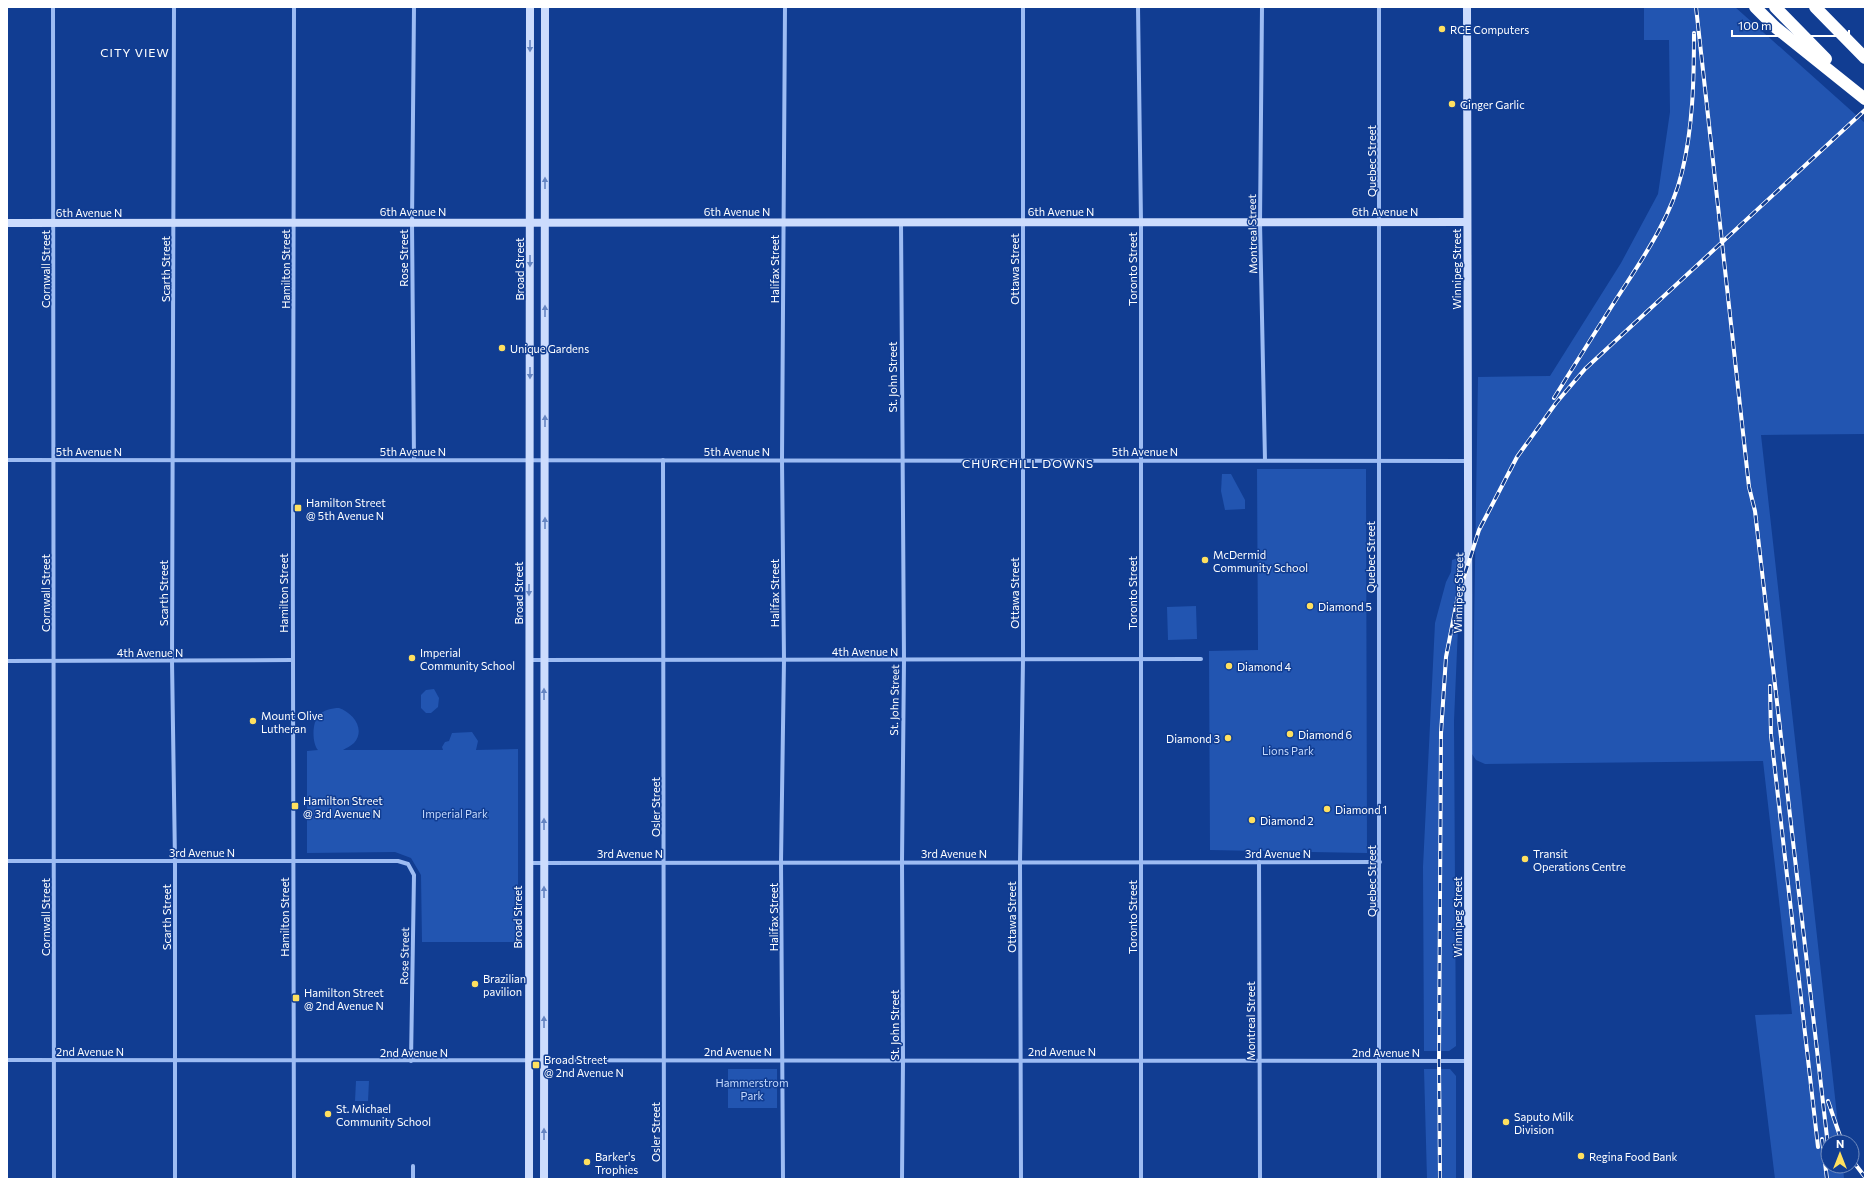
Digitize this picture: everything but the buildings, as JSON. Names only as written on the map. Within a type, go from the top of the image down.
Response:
[{"type":"highway","points":[[1755,7],[1775,27],[1865,99]]},
{"type":"highway","points":[[1775,7],[1865,99]]},
{"type":"highway","points":[[1815,7],[1865,56]]},
{"type":"highway","points":[[1827,7],[1865,56]]},
{"type":"main road","name":"Broad Street","points":[[529,1179],[528,862],[530,7]]},
{"type":"main road","points":[[544,1179],[545,7]]},
{"type":"main road","name":"Winnipeg Street","points":[[1467,7],[1469,561],[1467,698],[1468,1179]]},
{"type":"main road","name":"6th Avenue N","points":[[7,223],[1467,222]]},
{"type":"street","name":"Cornwall Street","points":[[53,7],[54,1179]]},
{"type":"street","name":"Scarth Street","points":[[174,7],[172,661],[175,861],[175,1179]]},
{"type":"street","name":"Hamilton Street","points":[[294,7],[292,460],[294,1179]]},
{"type":"street","name":"Rose Street","points":[[414,7],[412,222],[414,460]]},
{"type":"street","name":"Halifax Street","points":[[783,1179],[781,862],[784,660],[782,460],[785,7]]},
{"type":"street","name":"Ottawa Street","points":[[1021,1179],[1020,862],[1023,660],[1023,7]]},
{"type":"street","name":"Toronto Street","points":[[1138,7],[1141,222],[1141,1179]]},
{"type":"street","name":"Montreal Street","points":[[1262,7],[1260,222],[1266,460]]},
{"type":"street","name":"Quebec Street","points":[[1379,7],[1379,1179]]},
{"type":"street","name":"St. John Street","points":[[901,222],[901,460],[904,660],[902,862],[902,1179]]},
{"type":"street","name":"5th Avenue N","points":[[7,460],[1468,461]]},
{"type":"street","name":"Osler Street","points":[[663,460],[664,1179]]},
{"type":"street","name":"4th Avenue N","points":[[529,660],[1201,659]]},
{"type":"street","name":"4th Avenue N","points":[[7,661],[292,660]]},
{"type":"street","name":"3rd Avenue N","points":[[7,861],[398,861]]},
{"type":"street","name":"Rose Street","points":[[398,861],[408,864],[414,876],[411,1061]]},
{"type":"street","name":"3rd Avenue N","points":[[528,862],[1380,862]]},
{"type":"street","name":"Montreal Street","points":[[1259,862],[1260,1179]]},
{"type":"street","name":"2nd Avenue N","points":[[7,1060],[1468,1061]]},
{"type":"street","points":[[413,1166],[413,1179]]},
{"type":"green space","points":[[1644,7],[1735,7],[1865,123],[1865,434],[1761,435],[1839,1134],[1820,1134],[1820,1174],[1844,1174],[1844,1179],[1775,1179],[1755,1015],[1792,1014],[1763,761],[1485,764],[1476,760],[1472,754],[1478,377],[1550,376],[1621,263],[1658,194],[1670,112],[1669,40],[1644,40]]},
{"type":"green space","name":"Lions Park","points":[[1257,469],[1366,469],[1367,853],[1210,850],[1209,651],[1258,650]]},
{"type":"green space","points":[[1222,474],[1231,474],[1245,500],[1245,509],[1225,510],[1221,491]]},
{"type":"green space","points":[[1461,557],[1454,721],[1456,1046],[1449,1051],[1424,1051],[1423,867],[1435,623],[1446,582],[1451,572],[1452,560]]},
{"type":"green space","points":[[1196,606],[1197,639],[1168,640],[1167,607]]},
{"type":"green space","points":[[434,689],[439,698],[438,707],[431,713],[426,713],[421,708],[421,695],[426,690]]},
{"type":"green space","name":"Imperial Park","points":[[333,708],[344,710],[353,718],[359,732],[354,743],[343,750],[443,750],[442,747],[445,742],[449,741],[452,733],[472,732],[478,741],[476,750],[518,749],[518,942],[422,942],[421,875],[411,858],[395,852],[307,853],[307,751],[318,750],[315,743],[314,733],[316,719],[318,716],[322,712]]},
{"type":"green space","name":"Hammerstrom Park","points":[[728,1069],[777,1069],[777,1108],[728,1108]]},
{"type":"green space","points":[[1424,1069],[1450,1069],[1456,1076],[1456,1179],[1427,1179]]},
{"type":"green space","points":[[356,1081],[369,1081],[368,1101],[355,1101]]},
{"type":"railway","points":[[1696,7],[1749,487],[1755,511],[1827,1134]]},
{"type":"railway","points":[[1554,398],[1646,253],[1671,205],[1682,172],[1689,138],[1693,85],[1694,33]]},
{"type":"railway","points":[[1440,1179],[1439,1061],[1441,733],[1446,657],[1458,596],[1479,530],[1517,457],[1556,403],[1585,369],[1865,110]]},
{"type":"railway","points":[[1770,686],[1771,735],[1818,1147]]},
{"type":"railway","points":[[1828,1101],[1839,1134]]},
{"type":"railway","points":[[1860,1170],[1865,1177]]},
{"type":"railway","points":[[1826,1174],[1827,1179]]},
{"type":"place","name":"RCE Computers","points":[[1442,29]]},
{"type":"place","name":"Ginger Garlic","points":[[1452,104]]},
{"type":"place","name":"Unique Gardens","points":[[502,348]]},
{"type":"place","name":"Hamilton Street @ 5th Avenue N","points":[[298,508]]},
{"type":"place","name":"McDermid Community School","points":[[1205,560]]},
{"type":"place","name":"Diamond 5","points":[[1310,606]]},
{"type":"place","name":"Imperial Community School","points":[[412,658]]},
{"type":"place","name":"Diamond 4","points":[[1229,666]]},
{"type":"place","name":"Mount Olive Lutheran","points":[[253,721]]},
{"type":"place","name":"Diamond 6","points":[[1290,734]]},
{"type":"place","name":"Diamond 3","points":[[1228,738]]},
{"type":"place","name":"Hamilton Street @ 3rd Avenue N","points":[[295,806]]},
{"type":"place","name":"Diamond 1","points":[[1327,809]]},
{"type":"place","name":"Diamond 2","points":[[1252,820]]},
{"type":"place","name":"Transit Operations Centre","points":[[1525,859]]},
{"type":"place","name":"Brazilian pavilion","points":[[475,984]]},
{"type":"place","name":"Hamilton Street @ 2nd Avenue N","points":[[296,998]]},
{"type":"place","name":"Broad Street @ 2nd Avenue N","points":[[536,1065]]},
{"type":"place","name":"St. Michael Community School","points":[[328,1114]]},
{"type":"place","name":"Saputo Milk Division","points":[[1506,1122]]},
{"type":"place","name":"Regina Food Bank","points":[[1581,1156]]},
{"type":"place","name":"Barker's Trophies","points":[[587,1162]]},
{"type":"district","name":"CITY VIEW","points":[[135,52]]},
{"type":"district","name":"CHURCHILL DOWNS","points":[[1028,463]]}]
